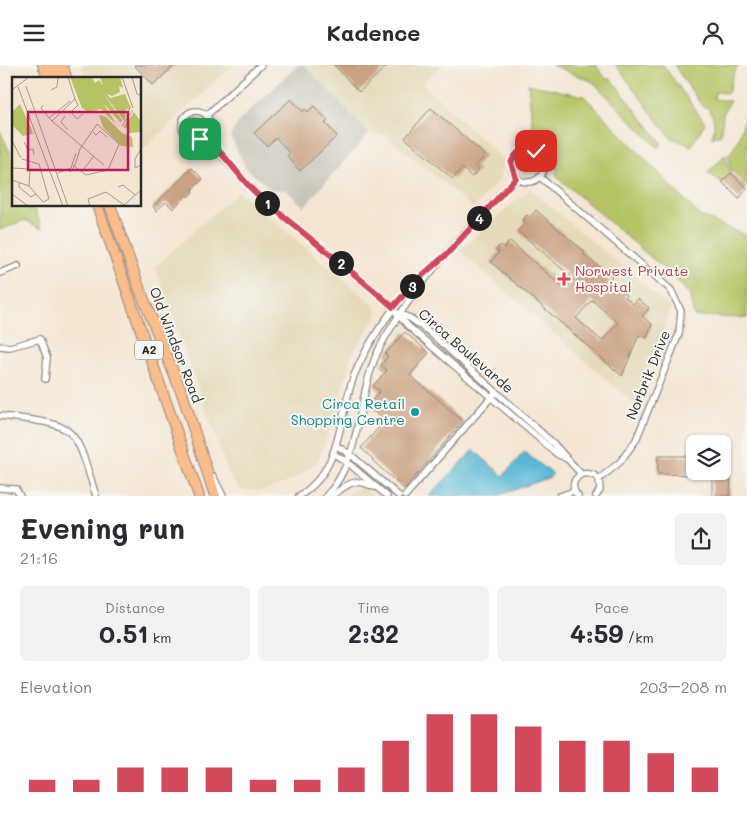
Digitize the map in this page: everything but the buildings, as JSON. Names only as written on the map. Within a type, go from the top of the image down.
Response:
[{"type":"highway","points":[[43,65],[48,77]]},
{"type":"highway","points":[[53,65],[57,77]]},
{"type":"highway","points":[[62,65],[66,77]]},
{"type":"highway","name":"Old Windsor Road","points":[[97,206],[199,496]]},
{"type":"highway","name":"Old Windsor Road","points":[[110,206],[140,290],[183,397],[215,496]]},
{"type":"street","points":[[207,115],[261,65]]},
{"type":"street","points":[[199,111],[207,115],[210,131],[204,137],[193,139],[188,137],[182,126],[184,117],[190,112],[199,111]]},
{"type":"street","name":"Circa Boulevarde","points":[[204,137],[259,196],[400,314],[410,318],[428,331],[493,394],[554,444],[581,474]]},
{"type":"street","points":[[531,149],[536,151],[543,160],[543,171],[540,177],[528,182],[516,178],[511,169],[514,157],[523,150],[531,149]]},
{"type":"street","name":"Norbrik Drive","points":[[540,177],[671,290],[681,311],[679,334],[636,440],[620,463],[599,479]]},
{"type":"street","points":[[326,496],[351,455],[368,375],[380,348],[400,314],[447,254],[516,178]]},
{"type":"street","points":[[299,496],[322,477],[334,454],[355,374],[367,348],[393,307],[418,279],[447,254]]},
{"type":"street","points":[[0,273],[18,266]]},
{"type":"street","points":[[0,345],[10,347],[40,339],[47,358],[45,379]]},
{"type":"street","points":[[405,496],[493,394]]},
{"type":"street","points":[[183,397],[223,496]]},
{"type":"street","points":[[0,416],[54,423],[65,427],[81,445],[96,496]]},
{"type":"street","points":[[337,446],[351,455],[399,496]]},
{"type":"street","points":[[334,454],[348,462],[387,496]]},
{"type":"street","points":[[560,496],[576,493],[575,479],[581,474],[590,473],[599,479],[600,490],[596,496]]},
{"type":"street","points":[[331,496],[349,484],[360,481],[380,490]]},
{"type":"street","points":[[0,488],[16,489],[20,496]]},
{"type":"shaded area","points":[[81,65],[233,65],[141,151],[141,77],[84,77]]},
{"type":"shaded area","points":[[298,65],[305,65],[369,133],[304,207],[286,190],[270,189],[246,168],[230,136],[239,121]]},
{"type":"shaded area","points":[[305,65],[442,65],[422,84],[504,160],[499,180],[474,208],[387,136],[369,133]]},
{"type":"shaded area","name":"Norwest Private Hospital","points":[[530,189],[671,308],[637,406],[459,250]]},
{"type":"shaded area","points":[[238,191],[374,305],[377,310],[377,316],[351,356],[336,414],[318,461],[291,481],[262,491],[241,490],[231,480],[155,267]]},
{"type":"shaded area","points":[[361,488],[373,496],[345,496],[353,491]]},
{"type":"green space","points":[[552,65],[596,65],[606,79],[611,79],[662,143],[658,148],[593,82]]},
{"type":"green space","points":[[616,65],[663,65],[705,123],[691,146],[670,137]]},
{"type":"green space","points":[[674,65],[739,65],[734,72],[728,93],[715,92],[714,99],[730,101],[723,114],[721,134],[712,138],[714,126],[712,114],[707,107],[703,107]]},
{"type":"green space","points":[[528,84],[584,96],[700,216],[747,236],[747,318],[694,316],[689,294],[674,277],[557,177],[555,160],[534,142]]},
{"type":"green space","points":[[747,97],[747,186],[732,171],[728,154],[733,149],[740,135]]},
{"type":"green space","points":[[195,119],[199,119],[203,125],[199,131],[195,131],[191,127],[191,123]]},
{"type":"green space","points":[[0,131],[12,157],[12,206],[33,206],[42,229],[25,220],[0,230]]},
{"type":"green space","points":[[725,155],[731,173],[722,182],[708,173]]},
{"type":"water","points":[[474,450],[503,476],[524,452],[553,474],[548,478],[497,496],[429,496]]},
{"type":"place","name":"Norwest Private Hospital","points":[[564,279]]},
{"type":"place","name":"Circa Retail Shopping Centre","points":[[415,412]]},
{"type":"route","points":[[200,139],[204,137],[212,143],[246,185],[393,307],[418,279],[447,254],[516,178],[511,169],[514,157],[523,150],[531,149],[536,151]]}]
